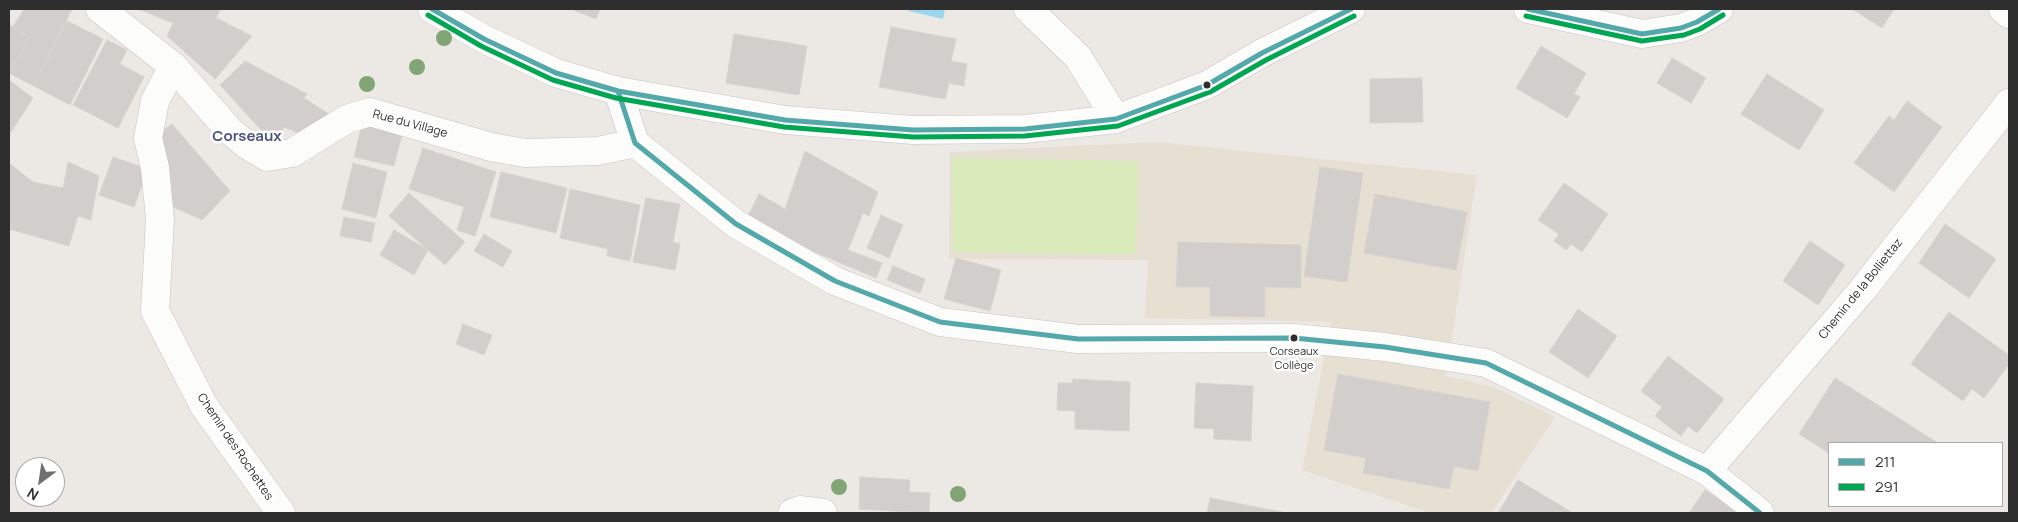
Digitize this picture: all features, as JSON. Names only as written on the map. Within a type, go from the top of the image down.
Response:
[{"type":"street","name":"Rue du Village","points":[[100,9],[173,66],[230,131],[247,145],[267,156],[292,153],[347,119],[370,112],[491,147],[525,153],[598,151],[635,143]]},
{"type":"street","points":[[432,9],[484,39],[556,73],[618,91],[785,120],[913,130],[1025,129],[1116,119],[1207,85],[1262,53],[1351,9]]},
{"type":"street","points":[[1028,9],[1078,57],[1116,119]]},
{"type":"street","points":[[1528,9],[1642,34],[1681,28],[1709,13]]},
{"type":"street","points":[[2003,9],[2009,14]]},
{"type":"street","name":"Chemin des Rochettes","points":[[173,66],[155,102],[148,138],[155,168],[160,219],[154,311],[204,406],[281,513]]},
{"type":"street","points":[[618,91],[635,143],[736,224],[835,281],[940,322],[1078,338],[1294,338],[1385,347],[1486,363],[1707,471],[1760,513]]},
{"type":"street","name":"Chemin de la Bolliettaz","points":[[1707,471],[1864,288],[2009,103]]},
{"type":"street","points":[[792,513],[800,510],[824,513]]},
{"type":"shaded area","points":[[1156,142],[1477,175],[1446,376],[1494,387],[1555,417],[1491,513],[1430,513],[1302,470],[1331,322],[1145,318],[1148,260],[949,259],[950,152]]},
{"type":"green space","points":[[952,158],[1138,161],[1136,254],[953,252]]},
{"type":"water","points":[[909,9],[945,9],[943,19],[909,11]]},
{"type":"building","points":[[24,9],[72,9],[34,86],[9,73],[30,37],[13,27]]},
{"type":"building","points":[[138,9],[221,9],[216,18],[252,36],[215,79],[167,36],[173,23]]},
{"type":"building","points":[[571,9],[600,9],[596,19]]},
{"type":"building","points":[[1852,9],[1894,9],[1882,28]]},
{"type":"building","points":[[67,21],[103,39],[70,105],[34,86]]},
{"type":"building","points":[[9,24],[30,37],[9,74]]},
{"type":"building","points":[[891,27],[956,39],[951,61],[967,64],[964,86],[949,83],[945,99],[879,87]]},
{"type":"building","points":[[734,34],[807,46],[799,95],[726,83]]},
{"type":"building","points":[[107,40],[127,50],[120,64],[144,77],[118,128],[73,105]]},
{"type":"building","points":[[1541,46],[1586,73],[1574,94],[1580,97],[1567,118],[1516,88]]},
{"type":"building","points":[[1672,58],[1706,78],[1691,103],[1657,83]]},
{"type":"building","points":[[245,61],[307,94],[304,98],[329,114],[298,133],[284,127],[274,144],[220,85]]},
{"type":"building","points":[[1767,74],[1824,110],[1799,150],[1741,114]]},
{"type":"building","points":[[1422,78],[1423,122],[1370,123],[1370,79]]},
{"type":"building","points":[[9,80],[33,98],[9,135]]},
{"type":"building","points":[[1907,101],[1942,127],[1894,192],[1854,163],[1889,116],[1894,120]]},
{"type":"building","points":[[172,124],[230,191],[202,220],[162,202],[158,134]]},
{"type":"building","points":[[362,124],[402,134],[394,166],[354,157]]},
{"type":"building","points":[[423,148],[496,172],[475,236],[457,230],[464,207],[409,189]]},
{"type":"building","points":[[805,151],[878,192],[869,216],[863,213],[848,250],[882,263],[876,278],[796,244],[747,218],[759,194],[785,209]]},
{"type":"building","points":[[113,157],[148,169],[134,207],[99,195]]},
{"type":"building","points":[[68,162],[99,176],[91,220],[78,216],[69,246],[9,229],[9,163],[33,182],[63,188]]},
{"type":"building","points":[[353,163],[387,172],[376,218],[342,209]]},
{"type":"building","points":[[1320,167],[1363,173],[1347,282],[1304,276]]},
{"type":"building","points":[[501,172],[567,188],[556,233],[490,217]]},
{"type":"building","points":[[1564,183],[1608,214],[1582,252],[1571,244],[1566,250],[1554,241],[1559,234],[1538,220]]},
{"type":"building","points":[[570,189],[640,205],[630,261],[607,256],[608,249],[560,238]]},
{"type":"building","points":[[409,193],[465,242],[445,265],[389,216]]},
{"type":"building","points":[[1375,194],[1467,212],[1456,270],[1364,253]]},
{"type":"building","points":[[646,198],[680,204],[673,242],[680,244],[675,270],[633,262]]},
{"type":"building","points":[[881,215],[903,225],[889,258],[867,248]]},
{"type":"building","points":[[344,217],[375,223],[371,242],[340,236]]},
{"type":"building","points":[[1945,224],[1996,259],[1969,298],[1919,263]]},
{"type":"building","points":[[394,230],[428,250],[414,275],[380,255]]},
{"type":"building","points":[[484,234],[512,251],[503,267],[474,251]]},
{"type":"building","points":[[1810,241],[1845,265],[1818,305],[1783,281]]},
{"type":"building","points":[[1178,242],[1301,245],[1301,288],[1265,287],[1265,317],[1210,316],[1210,287],[1176,287]]},
{"type":"building","points":[[956,258],[1001,270],[990,311],[944,299]]},
{"type":"building","points":[[893,266],[925,279],[920,293],[887,280]]},
{"type":"building","points":[[1578,309],[1617,336],[1588,378],[1549,352]]},
{"type":"building","points":[[1949,312],[2009,355],[2009,364],[1984,398],[1972,389],[1963,401],[1911,364]]},
{"type":"building","points":[[463,324],[492,335],[484,355],[456,344]]},
{"type":"building","points":[[1668,356],[1724,399],[1697,433],[1688,426],[1681,436],[1655,416],[1662,407],[1641,391]]},
{"type":"building","points":[[1338,374],[1490,402],[1478,471],[1454,466],[1449,489],[1363,473],[1366,458],[1324,450]]},
{"type":"building","points":[[1835,378],[1936,442],[1828,442],[1828,452],[1799,434]]},
{"type":"building","points":[[1073,379],[1130,382],[1129,431],[1075,429],[1075,411],[1057,410],[1058,383],[1072,383]]},
{"type":"building","points":[[1196,383],[1253,386],[1251,441],[1214,439],[1214,429],[1194,428]]},
{"type":"building","points":[[860,477],[910,480],[909,492],[930,493],[929,513],[859,509]]},
{"type":"building","points":[[1518,480],[1573,513],[1498,513]]},
{"type":"building","points":[[1705,490],[1737,512],[1689,513]]},
{"type":"building","points":[[1210,498],[1287,513],[1207,513]]},
{"type":"transit line","name":"211","points":[[432,9],[484,39],[556,73],[618,91],[785,120],[913,130],[1025,129],[1116,119],[1207,85],[1262,53],[1351,9]]},
{"type":"transit line","name":"211","points":[[1528,9],[1642,34],[1681,28],[1697,22],[1719,9]]},
{"type":"transit line","name":"291","points":[[428,15],[481,46],[553,80],[616,98],[784,127],[913,137],[1025,136],[1118,126],[1210,92],[1266,60],[1354,16]]},
{"type":"transit line","name":"291","points":[[1526,16],[1642,41],[1684,35],[1700,29],[1723,15]]},
{"type":"transit line","name":"211","points":[[618,91],[635,143],[736,224],[835,281],[940,322],[1078,339],[1294,338],[1385,347],[1486,363],[1707,471],[1760,513]]},
{"type":"place","name":"Corseaux Collège","points":[[1294,338]]},
{"type":"district","name":"Corseaux","points":[[247,137]]}]
